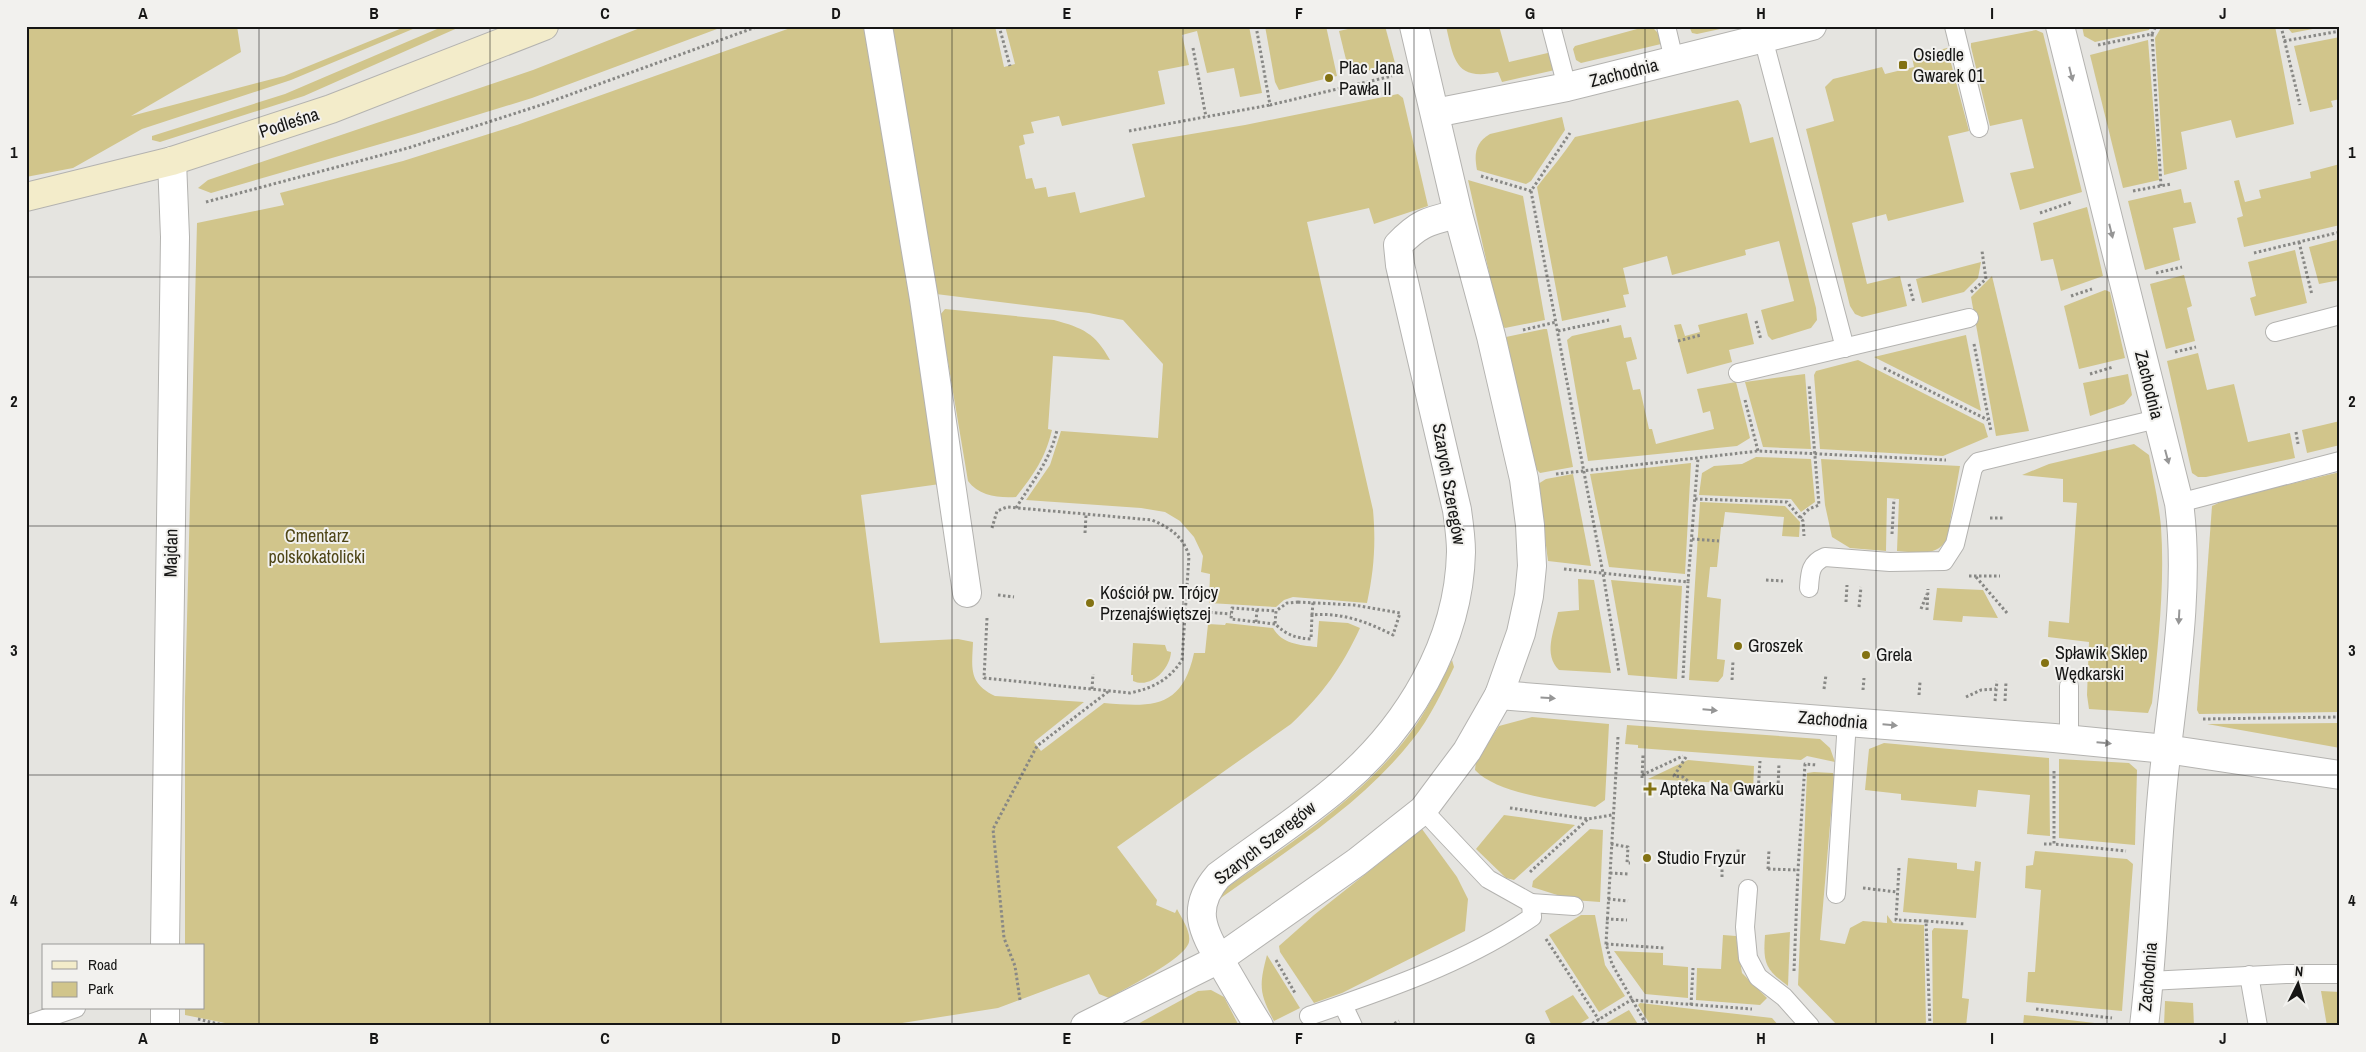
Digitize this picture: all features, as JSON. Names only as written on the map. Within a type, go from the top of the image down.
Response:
[{"type":"main road","name":"Podleśna","points":[[26,198],[172,161],[331,109],[544,26]]},
{"type":"street","points":[[878,26],[924,299],[967,593]]},
{"type":"street","points":[[1085,1026],[1219,959],[1357,862],[1423,810],[1467,751],[1500,695],[1521,632],[1529,596],[1532,566],[1530,525],[1524,479],[1494,346],[1458,214],[1414,26]]},
{"type":"street","name":"Zachodnia","points":[[2060,26],[2179,503],[2183,533],[2179,620],[2166,749],[2144,1026]]},
{"type":"street","name":"Zachodnia","points":[[1435,113],[1567,87],[1786,31]]},
{"type":"street","name":"Majdan","points":[[166,944],[175,237],[172,161]]},
{"type":"street","name":"Szarych Szeregów","points":[[1219,959],[1204,934],[1202,921],[1203,899],[1207,889],[1218,876],[1332,791],[1365,762],[1393,731],[1414,699],[1436,660],[1451,621],[1461,551],[1457,510],[1400,265],[1398,245],[1414,228],[1429,221],[1458,214]]},
{"type":"street","name":"Zachodnia","points":[[1500,695],[2062,739],[2166,749],[2340,775]]},
{"type":"street","points":[[1219,959],[1259,1026]]},
{"type":"street","points":[[165,1010],[165,1026]]},
{"type":"lane","points":[[1552,26],[1567,87]]},
{"type":"lane","points":[[1666,26],[1674,60]]},
{"type":"lane","points":[[1954,26],[1979,128]]},
{"type":"lane","points":[[1786,31],[1845,348]]},
{"type":"lane","points":[[2275,332],[2340,315]]},
{"type":"lane","points":[[1738,373],[1969,318]]},
{"type":"lane","points":[[1809,588],[1811,568],[1818,560],[1825,556],[1890,562],[1938,563],[1944,561],[1950,555],[1955,544],[1973,468],[1978,462],[2157,419]]},
{"type":"lane","points":[[2179,503],[2340,461]]},
{"type":"lane","points":[[2062,739],[2069,686]]},
{"type":"lane","points":[[1836,894],[1848,721]]},
{"type":"lane","points":[[1423,810],[1488,879],[1509,891],[1531,910]]},
{"type":"lane","points":[[1748,890],[1745,927],[1748,958],[1758,977],[1784,997],[1810,1026]]},
{"type":"lane","points":[[1309,1016],[1343,1005],[1436,968],[1512,931],[1531,910],[1574,906]]},
{"type":"lane","points":[[2149,981],[2340,974]]},
{"type":"lane","points":[[2249,976],[2258,1026]]},
{"type":"lane","points":[[1343,1005],[1353,1026]]},
{"type":"lane","points":[[26,1025],[70,1010]]},
{"type":"path","points":[[203,203],[408,148],[544,104],[759,26]]},
{"type":"path","points":[[999,26],[1010,66]]},
{"type":"path","points":[[1256,26],[1270,105]]},
{"type":"path","points":[[2156,26],[2152,34],[2162,186]]},
{"type":"path","points":[[2281,26],[2300,105]]},
{"type":"path","points":[[2284,41],[2340,30]]},
{"type":"path","points":[[2092,47],[2152,34]]},
{"type":"path","points":[[1193,48],[1206,117]]},
{"type":"path","points":[[1129,131],[1270,105],[1393,76]]},
{"type":"path","points":[[1570,133],[1531,191],[1603,573],[1620,680]]},
{"type":"path","points":[[1472,173],[1531,191]]},
{"type":"path","points":[[2127,192],[2171,184]]},
{"type":"path","points":[[2040,213],[2081,199]]},
{"type":"path","points":[[2254,253],[2340,232]]},
{"type":"path","points":[[2299,242],[2318,320]]},
{"type":"path","points":[[1982,251],[1986,279],[1965,297],[1988,421],[1993,436]]},
{"type":"path","points":[[2148,275],[2182,267]]},
{"type":"path","points":[[1909,284],[1916,308]]},
{"type":"path","points":[[1558,331],[1609,320]]},
{"type":"path","points":[[1756,321],[1763,345]]},
{"type":"path","points":[[1678,341],[1701,334]]},
{"type":"path","points":[[1845,348],[1988,421]]},
{"type":"path","points":[[1800,518],[1809,509],[1819,505],[1807,356]]},
{"type":"path","points":[[1738,373],[1758,451]]},
{"type":"path","points":[[1016,508],[1045,465],[1053,448],[1057,430]]},
{"type":"path","points":[[1584,470],[1758,451],[1934,460]]},
{"type":"path","points":[[1682,683],[1698,458]]},
{"type":"path","points":[[1695,499],[1786,502],[1803,521],[1805,539]]},
{"type":"path","points":[[1890,562],[1894,499]]},
{"type":"path","points":[[987,613],[984,678],[1130,693],[1149,689],[1175,671],[1182,660],[1190,556],[1186,545],[1179,536],[1152,520],[1007,507],[997,511],[993,519],[992,538]]},
{"type":"path","points":[[1085,533],[1086,515]]},
{"type":"path","points":[[1692,539],[1719,541]]},
{"type":"path","points":[[1560,569],[1688,582]]},
{"type":"path","points":[[1969,576],[2000,576]]},
{"type":"path","points":[[1846,602],[1848,577]]},
{"type":"path","points":[[1976,577],[2007,613]]},
{"type":"path","points":[[1859,607],[1862,578]]},
{"type":"path","points":[[1766,580],[1786,582]]},
{"type":"path","points":[[1928,584],[1928,610]]},
{"type":"path","points":[[1921,609],[1928,592]]},
{"type":"path","points":[[996,595],[1014,597]]},
{"type":"path","points":[[1312,615],[1352,618],[1393,635],[1400,613],[1354,605],[1313,602],[1292,602],[1276,611],[1232,608],[1231,619],[1275,624],[1293,637],[1311,639],[1312,615],[1313,602]]},
{"type":"path","points":[[1165,608],[1231,614]]},
{"type":"path","points":[[1256,622],[1257,609]]},
{"type":"path","points":[[1275,624],[1276,611]]},
{"type":"path","points":[[1733,661],[1733,672]]},
{"type":"path","points":[[1092,689],[1093,674]]},
{"type":"path","points":[[1965,698],[1981,690],[1996,689],[1997,681]]},
{"type":"path","points":[[2006,682],[2006,691]]},
{"type":"path","points":[[1020,1000],[1015,966],[1004,938],[993,829],[1037,746],[1109,691]]},
{"type":"path","points":[[2200,719],[2340,717]]},
{"type":"path","points":[[2054,844],[2062,739]]},
{"type":"path","points":[[1618,742],[1612,815],[1606,944],[1612,964],[1625,983],[1631,1000],[1646,1026]]},
{"type":"path","points":[[1643,755],[1642,776],[1685,757],[1674,776],[1683,777],[1688,781]]},
{"type":"path","points":[[1758,793],[1760,761]]},
{"type":"path","points":[[1778,788],[1779,763]]},
{"type":"path","points":[[1794,975],[1805,764]]},
{"type":"path","points":[[1510,808],[1588,819],[1612,815]]},
{"type":"path","points":[[1509,891],[1588,819]]},
{"type":"path","points":[[1611,844],[1628,847],[1627,863],[1630,863]]},
{"type":"path","points":[[2044,844],[2131,852]]},
{"type":"path","points":[[1738,849],[1738,862]]},
{"type":"path","points":[[1768,869],[1770,850]]},
{"type":"path","points":[[1899,868],[1896,920],[1965,924]]},
{"type":"path","points":[[1761,869],[1798,870]]},
{"type":"path","points":[[1610,873],[1629,874]]},
{"type":"path","points":[[1608,899],[1628,901]]},
{"type":"path","points":[[1531,910],[1599,1020]]},
{"type":"path","points":[[1606,919],[1627,920]]},
{"type":"path","points":[[1926,921],[1930,1026]]},
{"type":"path","points":[[1606,944],[1664,948]]},
{"type":"path","points":[[1271,952],[1309,1016]]},
{"type":"path","points":[[1691,1005],[1693,968]]},
{"type":"path","points":[[1588,1026],[1631,1000],[1753,1009]]},
{"type":"path","points":[[2036,1009],[2097,1016]]},
{"type":"path","points":[[1390,1026],[1399,1021]]},
{"type":"green space","points":[[26,26],[237,26],[241,52],[131,116],[284,76],[407,26],[420,26],[291,80],[142,129],[73,168],[26,177]]},
{"type":"green space","points":[[444,26],[462,26],[304,96],[160,142],[152,140],[152,136],[285,94]]},
{"type":"green space","points":[[645,26],[725,26],[532,98],[415,134],[211,193],[198,188],[208,180],[533,70]]},
{"type":"green space","name":"Cmentarz polskokatolicki","points":[[796,26],[866,26],[940,484],[861,495],[880,643],[958,639],[973,642],[972,667],[976,680],[980,686],[995,696],[1084,702],[1034,742],[1041,751],[1104,703],[1150,704],[1173,694],[1182,685],[1189,671],[1194,653],[1205,653],[1208,624],[1225,625],[1226,623],[1273,628],[1286,641],[1317,647],[1319,621],[1348,623],[1360,628],[1339,668],[1313,702],[1291,724],[1117,847],[1157,900],[1156,905],[1175,913],[1177,909],[1186,925],[1189,942],[1177,957],[1109,998],[1099,994],[1089,974],[998,1008],[883,1026],[240,1026],[185,1015],[185,1010],[205,1010],[205,944],[185,944],[185,698],[197,223],[284,205],[280,193],[403,161],[517,125]]},
{"type":"green space","points":[[890,26],[995,26],[1004,67],[1015,64],[1005,26],[1249,26],[1262,93],[1240,97],[1234,68],[1207,73],[1197,31],[1182,35],[1189,65],[1158,71],[1165,104],[1062,126],[1059,116],[1031,122],[1034,133],[1023,135],[1025,144],[1019,146],[1026,179],[1032,178],[1035,189],[1046,187],[1048,197],[1075,192],[1080,213],[1145,197],[1132,144],[1245,125],[1398,94],[1403,98],[1428,206],[1374,224],[1369,208],[1307,222],[1373,510],[1374,557],[1367,603],[1293,597],[1284,600],[1276,607],[1209,603],[1210,574],[1201,572],[1203,556],[1194,537],[1180,521],[1165,512],[1141,508],[1026,500],[1050,465],[1061,431],[1158,438],[1163,364],[1123,320],[1089,313],[936,294]]},
{"type":"green space","points":[[1265,26],[1326,26],[1337,76],[1279,90],[1275,82]]},
{"type":"green space","points":[[1361,26],[1385,26],[1395,63],[1350,76],[1339,31]]},
{"type":"green space","points":[[1446,26],[1499,26],[1509,62],[1552,52],[1555,70],[1502,82],[1498,72],[1473,74],[1465,71],[1459,66],[1455,58]]},
{"type":"green space","points":[[1651,26],[1658,33],[1661,44],[1581,63],[1576,60],[1573,49],[1575,46]]},
{"type":"green space","points":[[1689,26],[1734,26],[1697,34],[1692,33]]},
{"type":"green space","points":[[2082,26],[2151,26],[2149,30],[2095,42],[2084,36]]},
{"type":"green space","points":[[2162,26],[2275,26],[2294,124],[2236,138],[2231,120],[2181,132],[2187,169],[2164,175],[2155,38]]},
{"type":"green space","points":[[2286,26],[2328,26],[2292,33]]},
{"type":"green space","points":[[2036,30],[2043,33],[2082,192],[2020,210],[2010,173],[2034,168],[2022,119],[1990,126],[1971,43]]},
{"type":"green space","points":[[2340,37],[2340,99],[2331,101],[2333,107],[2310,112],[2294,46]]},
{"type":"green space","points":[[2148,40],[2159,180],[2123,188],[2090,55]]},
{"type":"green space","points":[[1947,48],[1969,131],[1948,136],[1964,202],[1888,221],[1886,214],[1852,223],[1867,284],[1900,276],[1907,306],[1862,317],[1855,314],[1850,306],[1806,129],[1834,121],[1825,87],[1833,79],[1882,67],[1885,74],[1914,67],[1912,57]]},
{"type":"green space","points":[[1738,100],[1741,105],[1750,143],[1773,137],[1816,308],[1817,320],[1811,328],[1772,340],[1768,336],[1761,310],[1794,301],[1779,241],[1745,250],[1746,255],[1672,275],[1667,256],[1623,268],[1629,294],[1623,295],[1626,307],[1562,321],[1537,187],[1575,137]]},
{"type":"green space","points":[[1562,117],[1565,130],[1531,181],[1526,184],[1477,170],[1477,149],[1485,137],[1490,134]]},
{"type":"green space","points":[[2340,164],[2340,225],[2244,247],[2237,218],[2243,216],[2234,181],[2239,180],[2245,202],[2261,198],[2259,190],[2311,178],[2310,172]]},
{"type":"green space","points":[[1468,180],[1523,196],[1545,320],[1505,328],[1501,325]]},
{"type":"green space","points":[[2181,189],[2184,203],[2191,202],[2196,223],[2173,228],[2180,260],[2145,270],[2128,201]]},
{"type":"green space","points":[[2087,207],[2103,276],[2061,291],[2053,259],[2041,261],[2033,223]]},
{"type":"green space","points":[[2340,239],[2340,280],[2319,284],[2309,247]]},
{"type":"green space","points":[[2295,250],[2307,303],[2255,316],[2250,298],[2256,296],[2248,262]]},
{"type":"green space","points":[[1981,262],[1978,278],[1964,292],[1922,303],[1916,279]]},
{"type":"green space","points":[[2184,275],[2192,306],[2187,308],[2195,341],[2166,349],[2150,284]]},
{"type":"green space","points":[[1992,276],[2029,431],[1996,436],[1971,297]]},
{"type":"green space","points":[[2105,290],[2110,292],[2125,358],[2079,369],[2064,306]]},
{"type":"green space","points":[[945,309],[1054,320],[1064,323],[1087,333],[1099,343],[1110,360],[1053,356],[1048,429],[1052,430],[1038,466],[1016,497],[1002,497],[983,493],[968,481],[940,315]]},
{"type":"green space","points":[[1747,313],[1754,344],[1729,350],[1732,362],[1687,374],[1674,325],[1681,324],[1685,336],[1700,332],[1698,325]]},
{"type":"green space","points":[[1621,325],[1624,338],[1631,337],[1637,359],[1626,362],[1633,390],[1640,389],[1649,429],[1652,429],[1656,444],[1714,429],[1710,411],[1703,413],[1697,389],[1736,382],[1750,438],[1737,446],[1588,461],[1567,340],[1572,336]]},
{"type":"green space","points":[[1547,329],[1573,467],[1540,473],[1536,469],[1506,337]]},
{"type":"green space","points":[[1966,335],[1981,411],[1874,357]]},
{"type":"green space","points":[[2198,353],[2207,390],[2234,384],[2248,442],[2290,433],[2295,458],[2206,477],[2198,477],[2192,473],[2167,361]]},
{"type":"green space","points":[[1858,360],[1984,424],[1988,437],[1943,456],[1820,449],[1814,375],[1816,371]]},
{"type":"green space","points":[[1805,374],[1811,449],[1763,447],[1745,382]]},
{"type":"green space","points":[[2128,374],[2132,395],[2124,404],[2090,416],[2083,383]]},
{"type":"green space","points":[[2340,421],[2340,445],[2307,453],[2302,430]]},
{"type":"green space","points":[[2134,444],[2149,455],[2161,527],[2160,615],[2152,703],[2148,713],[2089,709],[2087,695],[2089,642],[2048,637],[2049,621],[2069,623],[2077,503],[2063,502],[2063,479],[2022,475],[2049,464]]},
{"type":"green space","points":[[1756,457],[1811,459],[1815,502],[1801,512],[1791,499],[1699,495],[1702,473],[1714,466],[1742,464]]},
{"type":"green space","points":[[1821,459],[1960,466],[1947,539],[1943,545],[1931,551],[1918,553],[1897,551],[1899,499],[1887,498],[1886,551],[1850,548],[1832,537],[1825,505]]},
{"type":"green space","points":[[1691,463],[1685,574],[1609,567],[1590,474]]},
{"type":"green space","points":[[2340,472],[2340,712],[2199,714],[2197,710],[2212,506],[2227,499]]},
{"type":"green space","points":[[1573,474],[1591,566],[1548,561],[1538,484],[1546,479]]},
{"type":"green space","points":[[1700,502],[1785,506],[1800,522],[1799,537],[1782,536],[1784,517],[1725,512],[1723,527],[1721,527],[1717,567],[1710,567],[1707,597],[1721,599],[1717,659],[1725,660],[1723,676],[1718,682],[1689,680]]},
{"type":"green space","points":[[1578,579],[1594,580],[1611,673],[1559,670],[1554,664],[1551,643],[1558,612],[1579,610]]},
{"type":"green space","points":[[1611,580],[1682,586],[1677,679],[1628,675]]},
{"type":"green space","points":[[1937,588],[1983,590],[1998,618],[1963,616],[1962,622],[1933,620]]},
{"type":"green space","points":[[1133,643],[1165,645],[1167,651],[1171,652],[1167,665],[1153,680],[1140,683],[1133,681],[1133,675],[1131,675]]},
{"type":"green space","points":[[1452,660],[1454,667],[1430,714],[1413,739],[1392,764],[1369,787],[1318,829],[1211,905],[1212,898],[1291,843],[1365,783],[1408,736],[1421,718]]},
{"type":"green space","points":[[1532,717],[1609,724],[1605,800],[1595,807],[1548,799],[1499,785],[1475,770],[1476,761],[1499,726]]},
{"type":"green space","points":[[2340,723],[2340,748],[2207,724]]},
{"type":"green space","points":[[1627,725],[1820,739],[1830,748],[1835,762],[1807,756],[1801,760],[1638,748],[1638,745],[1625,744]]},
{"type":"green space","points":[[1884,743],[2049,758],[2050,836],[2027,834],[2030,795],[1978,790],[1976,807],[1901,800],[1901,794],[1865,790],[1869,749]]},
{"type":"green space","points":[[2059,759],[2129,763],[2137,770],[2135,845],[2059,838]]},
{"type":"green space","points":[[1688,760],[1754,766],[1753,793],[1724,791],[1724,783],[1648,779]]},
{"type":"green space","points":[[1807,773],[1833,773],[1834,779],[1820,940],[1845,944],[1850,928],[1863,921],[1887,923],[1887,915],[1893,923],[1924,925],[1926,1026],[1838,1026],[1798,985]]},
{"type":"green space","points":[[1504,815],[1575,825],[1514,880],[1506,878],[1476,849]]},
{"type":"green space","points":[[1422,829],[1457,877],[1468,899],[1465,931],[1342,993],[1314,1003],[1280,952],[1279,946],[1314,915]]},
{"type":"green space","points":[[1590,829],[1603,830],[1600,902],[1573,900],[1532,887],[1533,881]]},
{"type":"green space","points":[[2035,851],[2127,859],[2133,864],[2122,1011],[2026,1002],[2028,972],[2035,972],[2041,890],[2025,888],[2026,866],[2033,865]]},
{"type":"green space","points":[[1908,858],[1957,863],[1957,869],[1974,871],[1975,861],[1981,862],[1976,918],[1903,912]]},
{"type":"green space","points":[[1581,915],[1595,915],[1605,965],[1625,996],[1599,1012],[1549,935]]},
{"type":"green space","points":[[1934,928],[1968,930],[1962,998],[1969,999],[1966,1026],[1933,1026],[1932,931]]},
{"type":"green space","points":[[1790,932],[1788,986],[1774,975],[1767,965],[1764,945],[1765,935]]},
{"type":"green space","points":[[1723,935],[1736,936],[1742,973],[1767,998],[1760,1005],[1696,1000],[1697,968],[1721,969]]},
{"type":"green space","points":[[1614,951],[1663,953],[1663,965],[1688,967],[1688,998],[1645,994]]},
{"type":"green space","points":[[1267,955],[1300,1008],[1274,1021],[1265,1003],[1262,989]]},
{"type":"green space","points":[[1211,990],[1224,997],[1239,1026],[1134,1026],[1198,991]]},
{"type":"green space","points":[[2321,991],[2340,992],[2340,1026],[2327,1026]]},
{"type":"green space","points":[[1573,995],[1589,1018],[1576,1026],[1552,1026],[1545,1011]]},
{"type":"green space","points":[[2165,1001],[2193,1003],[2194,1026],[2164,1026]]},
{"type":"green space","points":[[1640,1003],[1772,1018],[1779,1026],[1651,1026],[1638,1005]]},
{"type":"green space","points":[[1629,1010],[1639,1026],[1601,1026]]},
{"type":"green space","points":[[2024,1015],[2035,1016],[2120,1026],[2023,1026]]},
{"type":"place","name":"Osiedle Gwarek 01","points":[[1903,65]]},
{"type":"place","name":"Plac Jana Pawła II","points":[[1329,78]]},
{"type":"place","name":"Kościół pw. Trójcy Przenajświętszej","points":[[1090,603]]},
{"type":"place","name":"Groszek","points":[[1738,646]]},
{"type":"place","name":"Grela","points":[[1866,655]]},
{"type":"place","name":"Spławik Sklep Wędkarski","points":[[2045,663]]},
{"type":"place","name":"Apteka Na Gwarku","points":[[1650,789]]},
{"type":"place","name":"Studio Fryzur","points":[[1647,858]]}]
